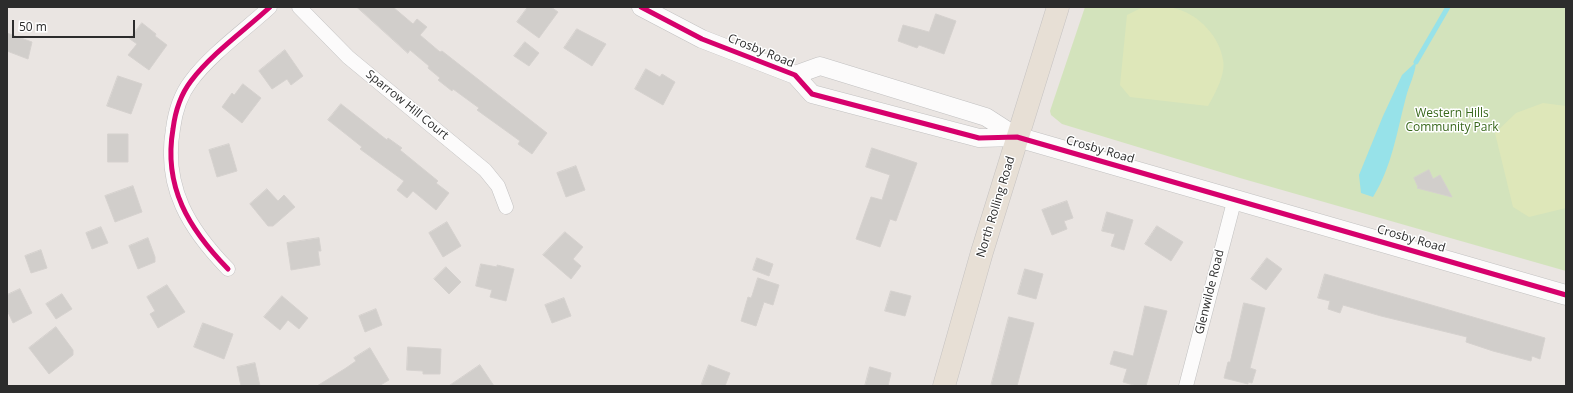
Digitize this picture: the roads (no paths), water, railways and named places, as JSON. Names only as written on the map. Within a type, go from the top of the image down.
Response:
[{"type":"main road","name":"North Rolling Road","points":[[944,386],[1017,137],[1058,7]]},
{"type":"main road","name":"Crosby Road","points":[[1017,137],[1234,198],[1566,295]]},
{"type":"street","points":[[228,269],[206,246],[180,203],[170,166],[170,141],[174,118],[190,82],[207,63],[270,7]]},
{"type":"street","name":"Sparrow Hill Court","points":[[300,7],[348,57],[485,170],[498,186],[506,207]]},
{"type":"street","name":"Crosby Road","points":[[641,7],[702,39],[795,75],[812,94],[980,138],[1017,137]]},
{"type":"street","name":"Crosby Road","points":[[795,75],[820,66],[986,117],[1017,137]]},
{"type":"street","name":"Glenwilde Road","points":[[1186,386],[1234,198]]},
{"type":"water","points":[[1416,62],[1385,174],[1373,197],[1361,193],[1359,175],[1383,116],[1402,75]]},
{"type":"waterway","points":[[1416,62],[1448,7]]},
{"type":"park label","name":"Western Hills Community Park","points":[[1452,121]]}]
